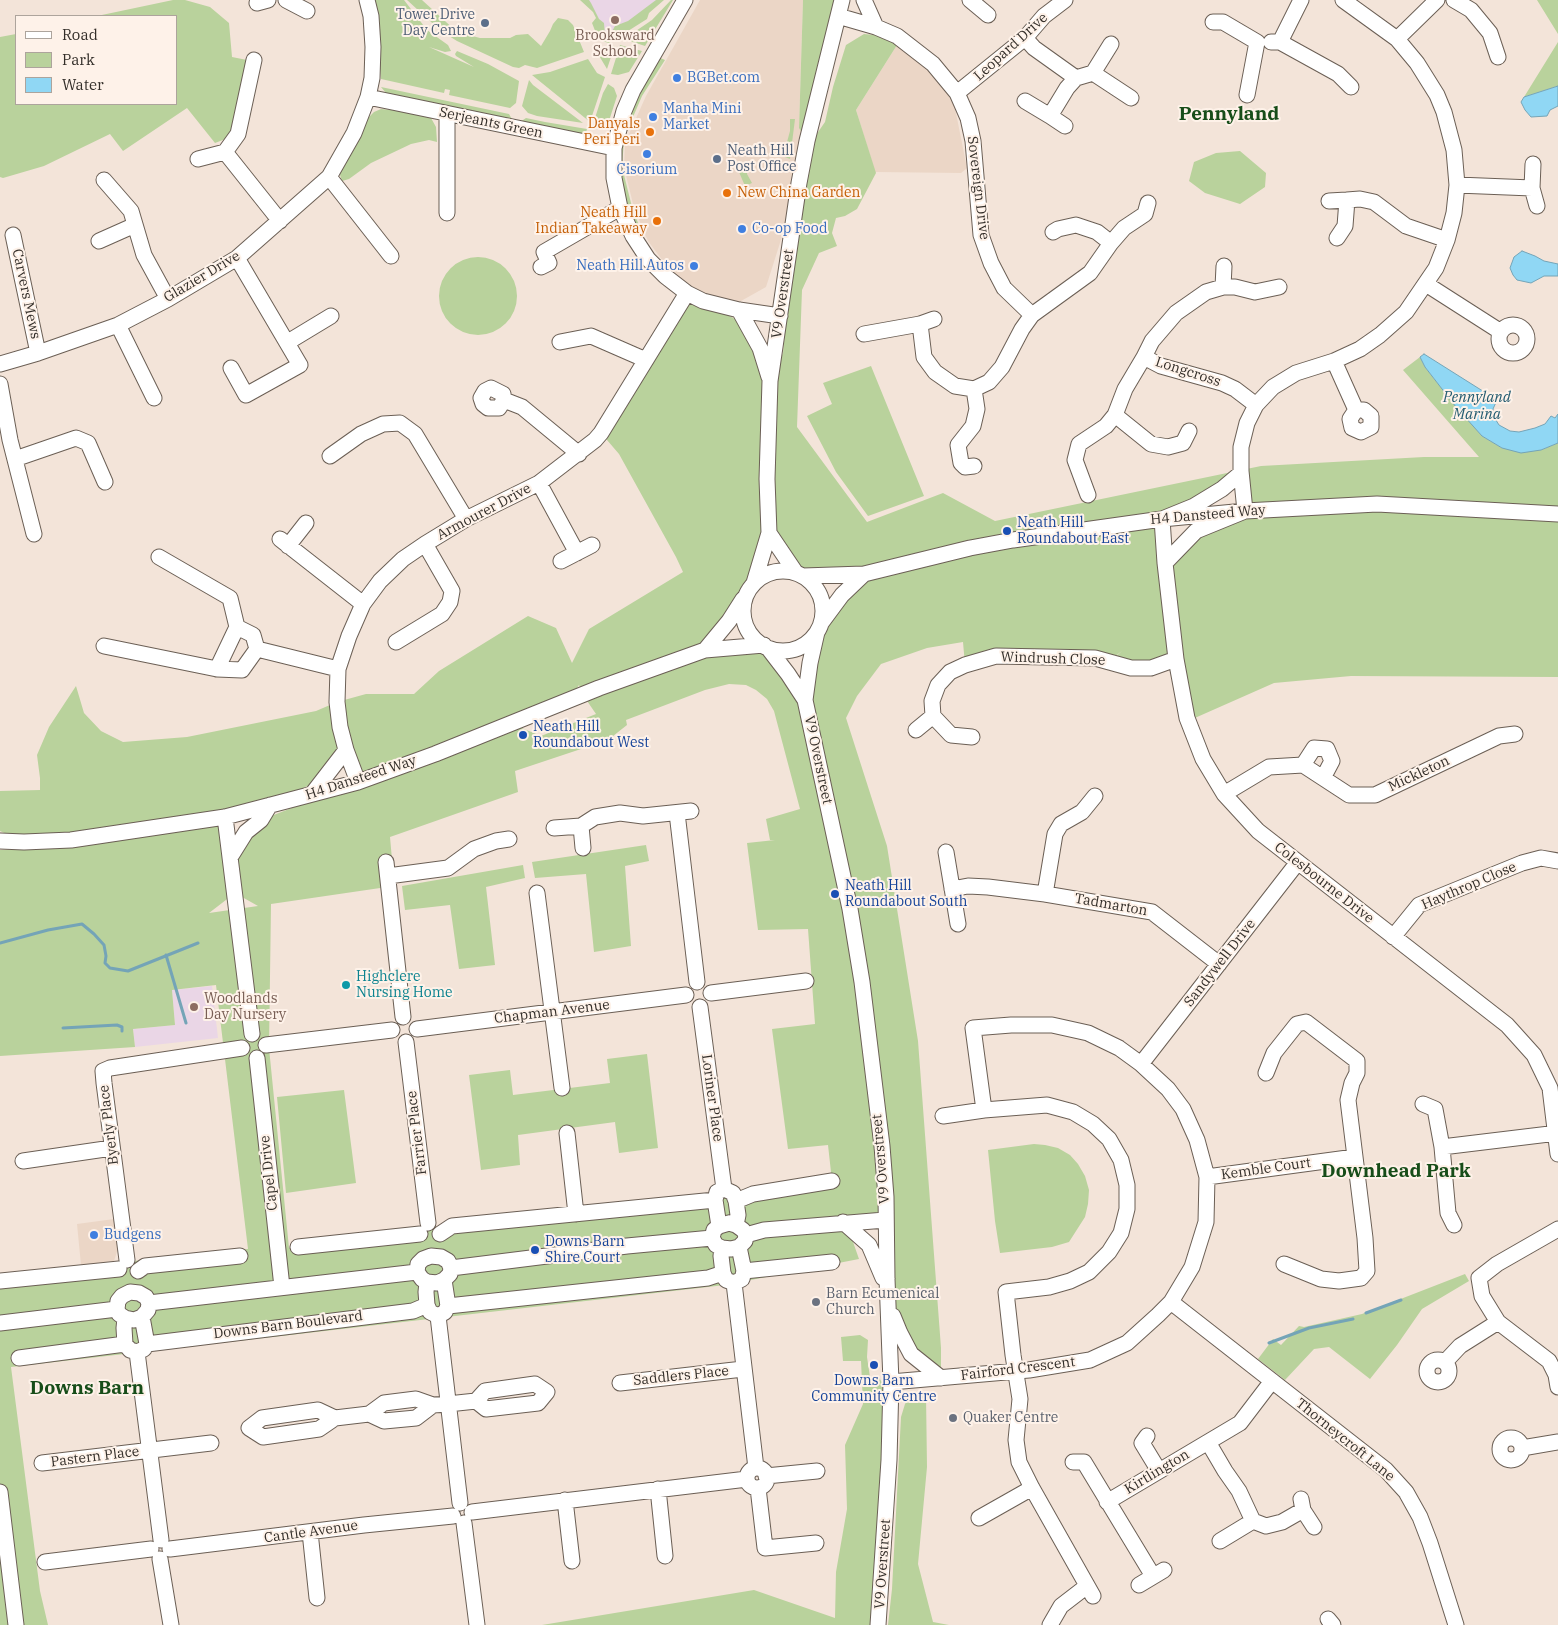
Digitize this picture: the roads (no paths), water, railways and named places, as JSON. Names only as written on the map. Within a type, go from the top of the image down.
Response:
[{"type":"street","points":[[286,0],[307,11]]},
{"type":"street","name":"Glazier Drive","points":[[0,364],[118,325],[168,299],[237,258],[329,178],[354,133],[368,97],[372,78],[373,47],[371,16],[367,0]]},
{"type":"street","points":[[685,0],[633,90],[624,112],[614,148],[614,178],[620,208],[633,236],[648,259],[665,276],[687,293],[703,301],[739,310],[780,316]]},
{"type":"street","name":"V9 Overstreet","points":[[751,587],[769,526],[766,479],[770,381],[799,183],[842,0]]},
{"type":"street","points":[[864,0],[876,27]]},
{"type":"street","points":[[970,0],[988,14]]},
{"type":"street","name":"Leopard Drive","points":[[957,93],[1025,38],[1044,16],[1065,0]]},
{"type":"street","points":[[1280,42],[1301,0]]},
{"type":"street","points":[[1165,563],[1196,531],[1245,511],[1241,473],[1241,447],[1256,405],[1273,388],[1296,373],[1360,349],[1380,335],[1406,312],[1426,284],[1436,268],[1447,240],[1454,213],[1456,185],[1454,150],[1444,112],[1437,95],[1417,63],[1397,39],[1343,0]]},
{"type":"street","points":[[1397,39],[1437,0]]},
{"type":"street","points":[[1454,0],[1470,10],[1490,33],[1498,57]]},
{"type":"street","name":"Sovereign Drive","points":[[838,16],[876,27],[897,36],[933,64],[957,93],[968,118],[973,141],[981,235],[988,256],[1004,288],[1032,315]]},
{"type":"street","points":[[1213,22],[1223,22],[1258,42],[1280,42],[1338,74],[1351,87]]},
{"type":"street","points":[[1025,38],[1034,48],[1076,78]]},
{"type":"street","points":[[1247,95],[1258,42]]},
{"type":"street","points":[[1050,116],[1067,88],[1076,78],[1093,73],[1111,44]]},
{"type":"street","points":[[198,159],[225,152],[238,134],[254,60]]},
{"type":"street","points":[[1093,73],[1131,98]]},
{"type":"street","name":"Serjeants Green","points":[[368,97],[614,148]]},
{"type":"street","points":[[1025,101],[1066,126]]},
{"type":"street","points":[[447,114],[447,213]]},
{"type":"street","points":[[225,152],[280,221]]},
{"type":"street","points":[[1534,164],[1532,188],[1538,206]]},
{"type":"street","points":[[329,178],[391,256]]},
{"type":"street","points":[[104,180],[131,211],[144,254],[168,299]]},
{"type":"street","points":[[1456,185],[1532,188]]},
{"type":"street","points":[[1337,238],[1345,226],[1347,200]]},
{"type":"street","points":[[1329,201],[1360,200],[1374,202],[1406,226],[1447,240]]},
{"type":"street","points":[[920,324],[924,357],[935,372],[956,386],[974,389],[990,382],[1002,367],[1022,329],[1032,315],[1090,273],[1124,228],[1145,214],[1148,203]]},
{"type":"street","points":[[541,267],[549,263],[544,252],[620,208]]},
{"type":"street","points":[[100,241],[135,225]]},
{"type":"street","points":[[1053,232],[1076,225],[1097,232],[1111,243]]},
{"type":"street","name":"Carvers Mews","points":[[13,235],[38,353]]},
{"type":"street","points":[[231,368],[246,394],[300,365],[237,258]]},
{"type":"street","points":[[1223,287],[1224,266]]},
{"type":"street","points":[[1426,284],[1501,332]]},
{"type":"street","name":"Longcross","points":[[1088,496],[1075,460],[1079,444],[1106,426],[1115,416],[1125,389],[1152,341],[1176,313],[1206,292],[1223,287],[1235,287],[1255,292],[1279,288]]},
{"type":"street","name":"Armourer Drive","points":[[358,782],[346,750],[337,707],[338,669],[349,636],[363,604],[380,581],[403,559],[466,519],[539,483],[579,454],[601,433],[687,293]]},
{"type":"street","points":[[739,310],[760,348],[770,381]]},
{"type":"street","points":[[288,342],[331,316]]},
{"type":"street","points":[[864,334],[920,324],[934,319]]},
{"type":"street","points":[[118,325],[154,398]]},
{"type":"street","points":[[560,342],[591,336],[646,360]]},
{"type":"street","name":"Longcross","points":[[1144,357],[1176,370],[1222,383],[1235,389],[1256,405]]},
{"type":"street","points":[[1334,360],[1356,410]]},
{"type":"street","points":[[0,384],[5,441],[15,459],[34,534]]},
{"type":"street","points":[[974,389],[977,409],[973,426],[958,445],[961,463],[965,467],[974,466]]},
{"type":"street","points":[[504,400],[522,407],[579,454]]},
{"type":"street","points":[[1115,416],[1152,444],[1168,447],[1183,443],[1189,432]]},
{"type":"street","points":[[330,456],[361,434],[384,424],[400,423],[415,434],[466,519]]},
{"type":"street","points":[[15,459],[76,438],[88,443],[105,482]]},
{"type":"street","points":[[1162,519],[1194,506],[1222,489],[1241,473]]},
{"type":"street","points":[[539,483],[577,553]]},
{"type":"street","name":"H4 Dansteed Way","points":[[800,575],[864,574],[970,548],[1013,540],[1162,519],[1245,511],[1377,504],[1558,514]]},
{"type":"street","name":"Colesbourne Drive","points":[[1162,519],[1176,659],[1187,718],[1203,759],[1224,794],[1258,832],[1507,1025],[1534,1055],[1550,1088],[1558,1154]]},
{"type":"street","points":[[306,523],[284,543],[363,604]]},
{"type":"street","points":[[769,526],[800,575]]},
{"type":"street","points":[[396,642],[442,614],[450,602],[452,591],[425,544]]},
{"type":"street","points":[[561,561],[592,545]]},
{"type":"street","points":[[158,557],[230,598],[237,627],[217,669]]},
{"type":"street","points":[[705,650],[751,587],[763,576],[774,572],[785,571],[800,575],[814,585],[820,596],[823,609],[819,627],[808,642],[795,649],[782,651],[766,647],[754,638],[745,622],[744,604],[751,587]]},
{"type":"street","name":"H4 Dansteed Way","points":[[819,627],[842,595],[864,574]]},
{"type":"street","points":[[237,627],[253,635],[257,649]]},
{"type":"street","name":"V9 Overstreet","points":[[819,627],[810,662],[805,700],[850,909],[862,982],[882,1146],[886,1197],[885,1220],[891,1382],[889,1460],[878,1625]]},
{"type":"street","points":[[104,646],[217,669],[242,670],[257,649]]},
{"type":"street","name":"V9 Overstreet","points":[[766,647],[788,674],[805,700]]},
{"type":"street","name":"H4 Dansteed Way","points":[[0,841],[71,840],[225,817],[358,782],[435,754],[599,688],[705,650],[766,647]]},
{"type":"street","points":[[257,649],[338,669]]},
{"type":"street","name":"Windrush Close","points":[[933,716],[932,701],[938,685],[950,672],[965,665],[996,656],[1095,658],[1131,668],[1151,668],[1176,659]]},
{"type":"street","points":[[916,730],[933,716],[952,735],[972,737]]},
{"type":"street","name":"Mickleton","points":[[1303,765],[1350,795],[1374,795],[1499,736],[1515,734]]},
{"type":"street","points":[[1224,794],[1268,767],[1303,765],[1314,748],[1327,749],[1332,761],[1323,778]]},
{"type":"street","points":[[312,794],[346,750]]},
{"type":"street","points":[[1045,894],[1055,834],[1061,824],[1082,812],[1095,796]]},
{"type":"street","points":[[231,856],[246,832],[261,820],[270,805]]},
{"type":"street","points":[[554,828],[581,826],[595,817],[620,813],[644,816],[684,812],[696,982]]},
{"type":"street","points":[[225,817],[252,1034]]},
{"type":"street","points":[[581,826],[583,848]]},
{"type":"street","points":[[403,1017],[387,869],[448,868],[474,849],[496,841],[509,839]]},
{"type":"street","points":[[946,852],[958,924]]},
{"type":"street","name":"Haythrop Close","points":[[1393,937],[1419,905],[1522,863],[1541,858],[1558,861]]},
{"type":"street","name":"Sandywell Drive","points":[[1141,1064],[1298,862]]},
{"type":"street","name":"Tadmarton","points":[[952,888],[988,886],[1152,912],[1219,964]]},
{"type":"street","points":[[537,894],[562,1088]]},
{"type":"street","points":[[711,993],[806,981]]},
{"type":"street","points":[[696,982],[701,982],[708,986],[711,993],[710,1000],[700,1007],[690,1002],[686,995],[690,985],[696,982]]},
{"type":"street","name":"Chapman Avenue","points":[[417,1028],[686,995]]},
{"type":"street","name":"Loriner Place","points":[[700,1007],[719,1194],[718,1237]]},
{"type":"street","points":[[403,1017],[412,1020],[417,1028],[415,1037],[406,1042],[396,1039],[392,1030],[394,1023],[403,1017]]},
{"type":"street","points":[[1266,1073],[1274,1053],[1298,1024],[1306,1022],[1357,1061],[1358,1073],[1352,1083],[1348,1100],[1367,1270],[1361,1278],[1339,1281],[1321,1279],[1284,1264]]},
{"type":"street","name":"Fairford Crescent","points":[[891,1382],[1055,1367],[1090,1360],[1127,1343],[1171,1302],[1192,1267],[1206,1222],[1207,1177],[1197,1140],[1183,1109],[1168,1089],[1141,1064],[1119,1048],[1088,1033],[1052,1025],[1012,1025],[973,1028],[984,1110]]},
{"type":"street","points":[[266,1045],[392,1030]]},
{"type":"street","points":[[252,1034],[262,1036],[266,1045],[264,1052],[257,1058],[248,1056],[242,1048],[244,1039],[252,1034]]},
{"type":"street","name":"Farrier Place","points":[[406,1042],[424,1229],[421,1250],[427,1305]]},
{"type":"street","name":"Byerly Place","points":[[128,1267],[103,1071],[110,1068],[242,1048]]},
{"type":"street","name":"Capel Drive","points":[[257,1058],[282,1287]]},
{"type":"street","points":[[1423,1104],[1435,1109],[1442,1147],[1448,1213],[1454,1225]]},
{"type":"street","points":[[943,1116],[984,1110],[1047,1105],[1073,1112],[1094,1124],[1108,1139],[1121,1160],[1127,1186],[1127,1210],[1121,1233],[1109,1252],[1089,1272],[1070,1281],[1049,1287],[1006,1292],[1020,1399],[1016,1440],[1019,1462],[1090,1591],[1061,1606],[1050,1625]]},
{"type":"street","points":[[566,1133],[576,1214]]},
{"type":"street","points":[[1442,1147],[1557,1134]]},
{"type":"street","points":[[23,1161],[112,1148]]},
{"type":"street","name":"Kemble Court","points":[[1207,1177],[1355,1157]]},
{"type":"street","points":[[736,1201],[753,1194],[832,1181]]},
{"type":"street","points":[[427,1305],[430,1312],[443,1311],[708,1278],[742,1279],[744,1271],[741,1236],[733,1193],[576,1214],[452,1226],[440,1234]]},
{"type":"street","points":[[423,1271],[431,1256],[445,1268],[718,1237],[731,1249],[741,1236],[764,1230],[885,1220]]},
{"type":"street","points":[[844,1222],[869,1245],[877,1262],[888,1298]]},
{"type":"street","points":[[718,1237],[728,1223],[741,1236]]},
{"type":"street","points":[[298,1247],[435,1226],[440,1234],[445,1268],[443,1311],[448,1404],[478,1625]]},
{"type":"street","points":[[1558,1229],[1497,1264],[1479,1278],[1482,1296],[1498,1322],[1548,1361],[1556,1375],[1558,1387]]},
{"type":"street","name":"Saddlers Place","points":[[718,1237],[721,1256],[728,1278],[743,1369],[764,1548],[816,1543]]},
{"type":"street","points":[[0,1281],[240,1256]]},
{"type":"street","points":[[744,1271],[832,1262]]},
{"type":"street","points":[[128,1267],[140,1285],[143,1304],[137,1347]]},
{"type":"street","points":[[128,1267],[118,1279],[121,1308],[124,1328],[137,1347]]},
{"type":"street","points":[[121,1308],[130,1292],[143,1304],[423,1271],[437,1283],[445,1268]]},
{"type":"street","name":"Fairford Crescent","points":[[888,1298],[900,1333],[911,1354],[941,1378]]},
{"type":"street","name":"Thorneycroft Lane","points":[[1171,1302],[1386,1470],[1406,1492],[1423,1525],[1456,1625]]},
{"type":"street","points":[[0,1323],[121,1308],[134,1320],[143,1304]]},
{"type":"street","name":"Downs Barn Boulevard","points":[[19,1358],[137,1347],[413,1311],[427,1305]]},
{"type":"street","points":[[1445,1362],[1460,1346],[1498,1322]]},
{"type":"street","name":"Pastern Place","points":[[137,1347],[148,1451],[171,1625]]},
{"type":"street","name":"Saddlers Place","points":[[620,1383],[743,1369]]},
{"type":"street","name":"Kirtlington","points":[[1107,1502],[1240,1423],[1272,1381]]},
{"type":"street","points":[[335,1418],[369,1414],[384,1403],[416,1399],[433,1405],[476,1401]]},
{"type":"street","points":[[1147,1436],[1142,1443],[1159,1472]]},
{"type":"street","name":"Pastern Place","points":[[42,1463],[211,1442]]},
{"type":"street","points":[[1208,1442],[1239,1490],[1252,1521],[1266,1526],[1282,1522],[1302,1505],[1314,1527]]},
{"type":"street","points":[[1522,1448],[1558,1442]]},
{"type":"street","points":[[1073,1462],[1084,1462],[1107,1502],[1158,1573],[1139,1585]]},
{"type":"street","points":[[757,1478],[817,1471]]},
{"type":"street","name":"Cantle Avenue","points":[[44,1562],[757,1478]]},
{"type":"street","points":[[979,1518],[1032,1488]]},
{"type":"street","points":[[658,1489],[665,1556]]},
{"type":"street","points":[[0,1492],[16,1625]]},
{"type":"street","points":[[565,1500],[572,1561]]},
{"type":"street","points":[[1219,1540],[1252,1521]]},
{"type":"street","points":[[310,1532],[317,1598]]},
{"type":"water","points":[[1558,86],[1558,106],[1550,110],[1547,116],[1531,117],[1521,102],[1524,97]]},
{"type":"water","points":[[1522,251],[1544,261],[1558,264],[1558,276],[1544,276],[1531,283],[1517,280],[1510,268],[1514,257]]},
{"type":"water","name":"Pennyland Marina","points":[[1424,354],[1497,400],[1493,409],[1494,417],[1499,425],[1510,431],[1519,432],[1535,428],[1545,424],[1551,416],[1555,418],[1558,414],[1558,443],[1541,450],[1521,453],[1502,448],[1482,436],[1456,407],[1425,367],[1420,357]]},
{"type":"waterway","points":[[0,943],[48,930],[82,924],[104,945],[105,963],[110,968],[128,971],[198,943]]},
{"type":"waterway","points":[[166,955],[186,1023]]},
{"type":"waterway","points":[[63,1028],[117,1025],[122,1027],[122,1031]]},
{"type":"waterway","points":[[1366,1313],[1401,1300]]},
{"type":"waterway","points":[[1269,1343],[1309,1328],[1353,1319]]},
{"type":"place","name":"Brooksward School","points":[[615,20]]},
{"type":"place","name":"Tower Drive Day Centre","points":[[485,23]]},
{"type":"place","name":"BGBet.com","points":[[677,78]]},
{"type":"place","name":"Manha Mini Market","points":[[653,117]]},
{"type":"place","name":"Danyals Peri Peri","points":[[650,132]]},
{"type":"place","name":"Cisorium","points":[[647,154]]},
{"type":"place","name":"Neath Hill Post Office","points":[[717,159]]},
{"type":"place","name":"New China Garden","points":[[727,193]]},
{"type":"place","name":"Neath Hill Indian Takeaway","points":[[657,221]]},
{"type":"place","name":"Co-op Food","points":[[742,229]]},
{"type":"place","name":"Neath Hill Autos","points":[[694,266]]},
{"type":"place","name":"Neath Hill Roundabout East","points":[[1007,531]]},
{"type":"place","name":"Neath Hill Roundabout West","points":[[523,735]]},
{"type":"place","name":"Neath Hill Roundabout South","points":[[835,894]]},
{"type":"place","name":"Highclere Nursing Home","points":[[346,985]]},
{"type":"place","name":"Woodlands Day Nursery","points":[[194,1007]]},
{"type":"place","name":"Budgens","points":[[94,1235]]},
{"type":"place","name":"Downs Barn Shire Court","points":[[535,1250]]},
{"type":"place","name":"Barn Ecumenical Church","points":[[816,1302]]},
{"type":"place","name":"Downs Barn Community Centre","points":[[874,1365]]},
{"type":"place","name":"Quaker Centre","points":[[953,1418]]},
{"type":"district","name":"Pennyland","points":[[1229,115]]},
{"type":"district","name":"Downhead Park","points":[[1396,1172]]},
{"type":"district","name":"Downs Barn","points":[[87,1389]]}]
